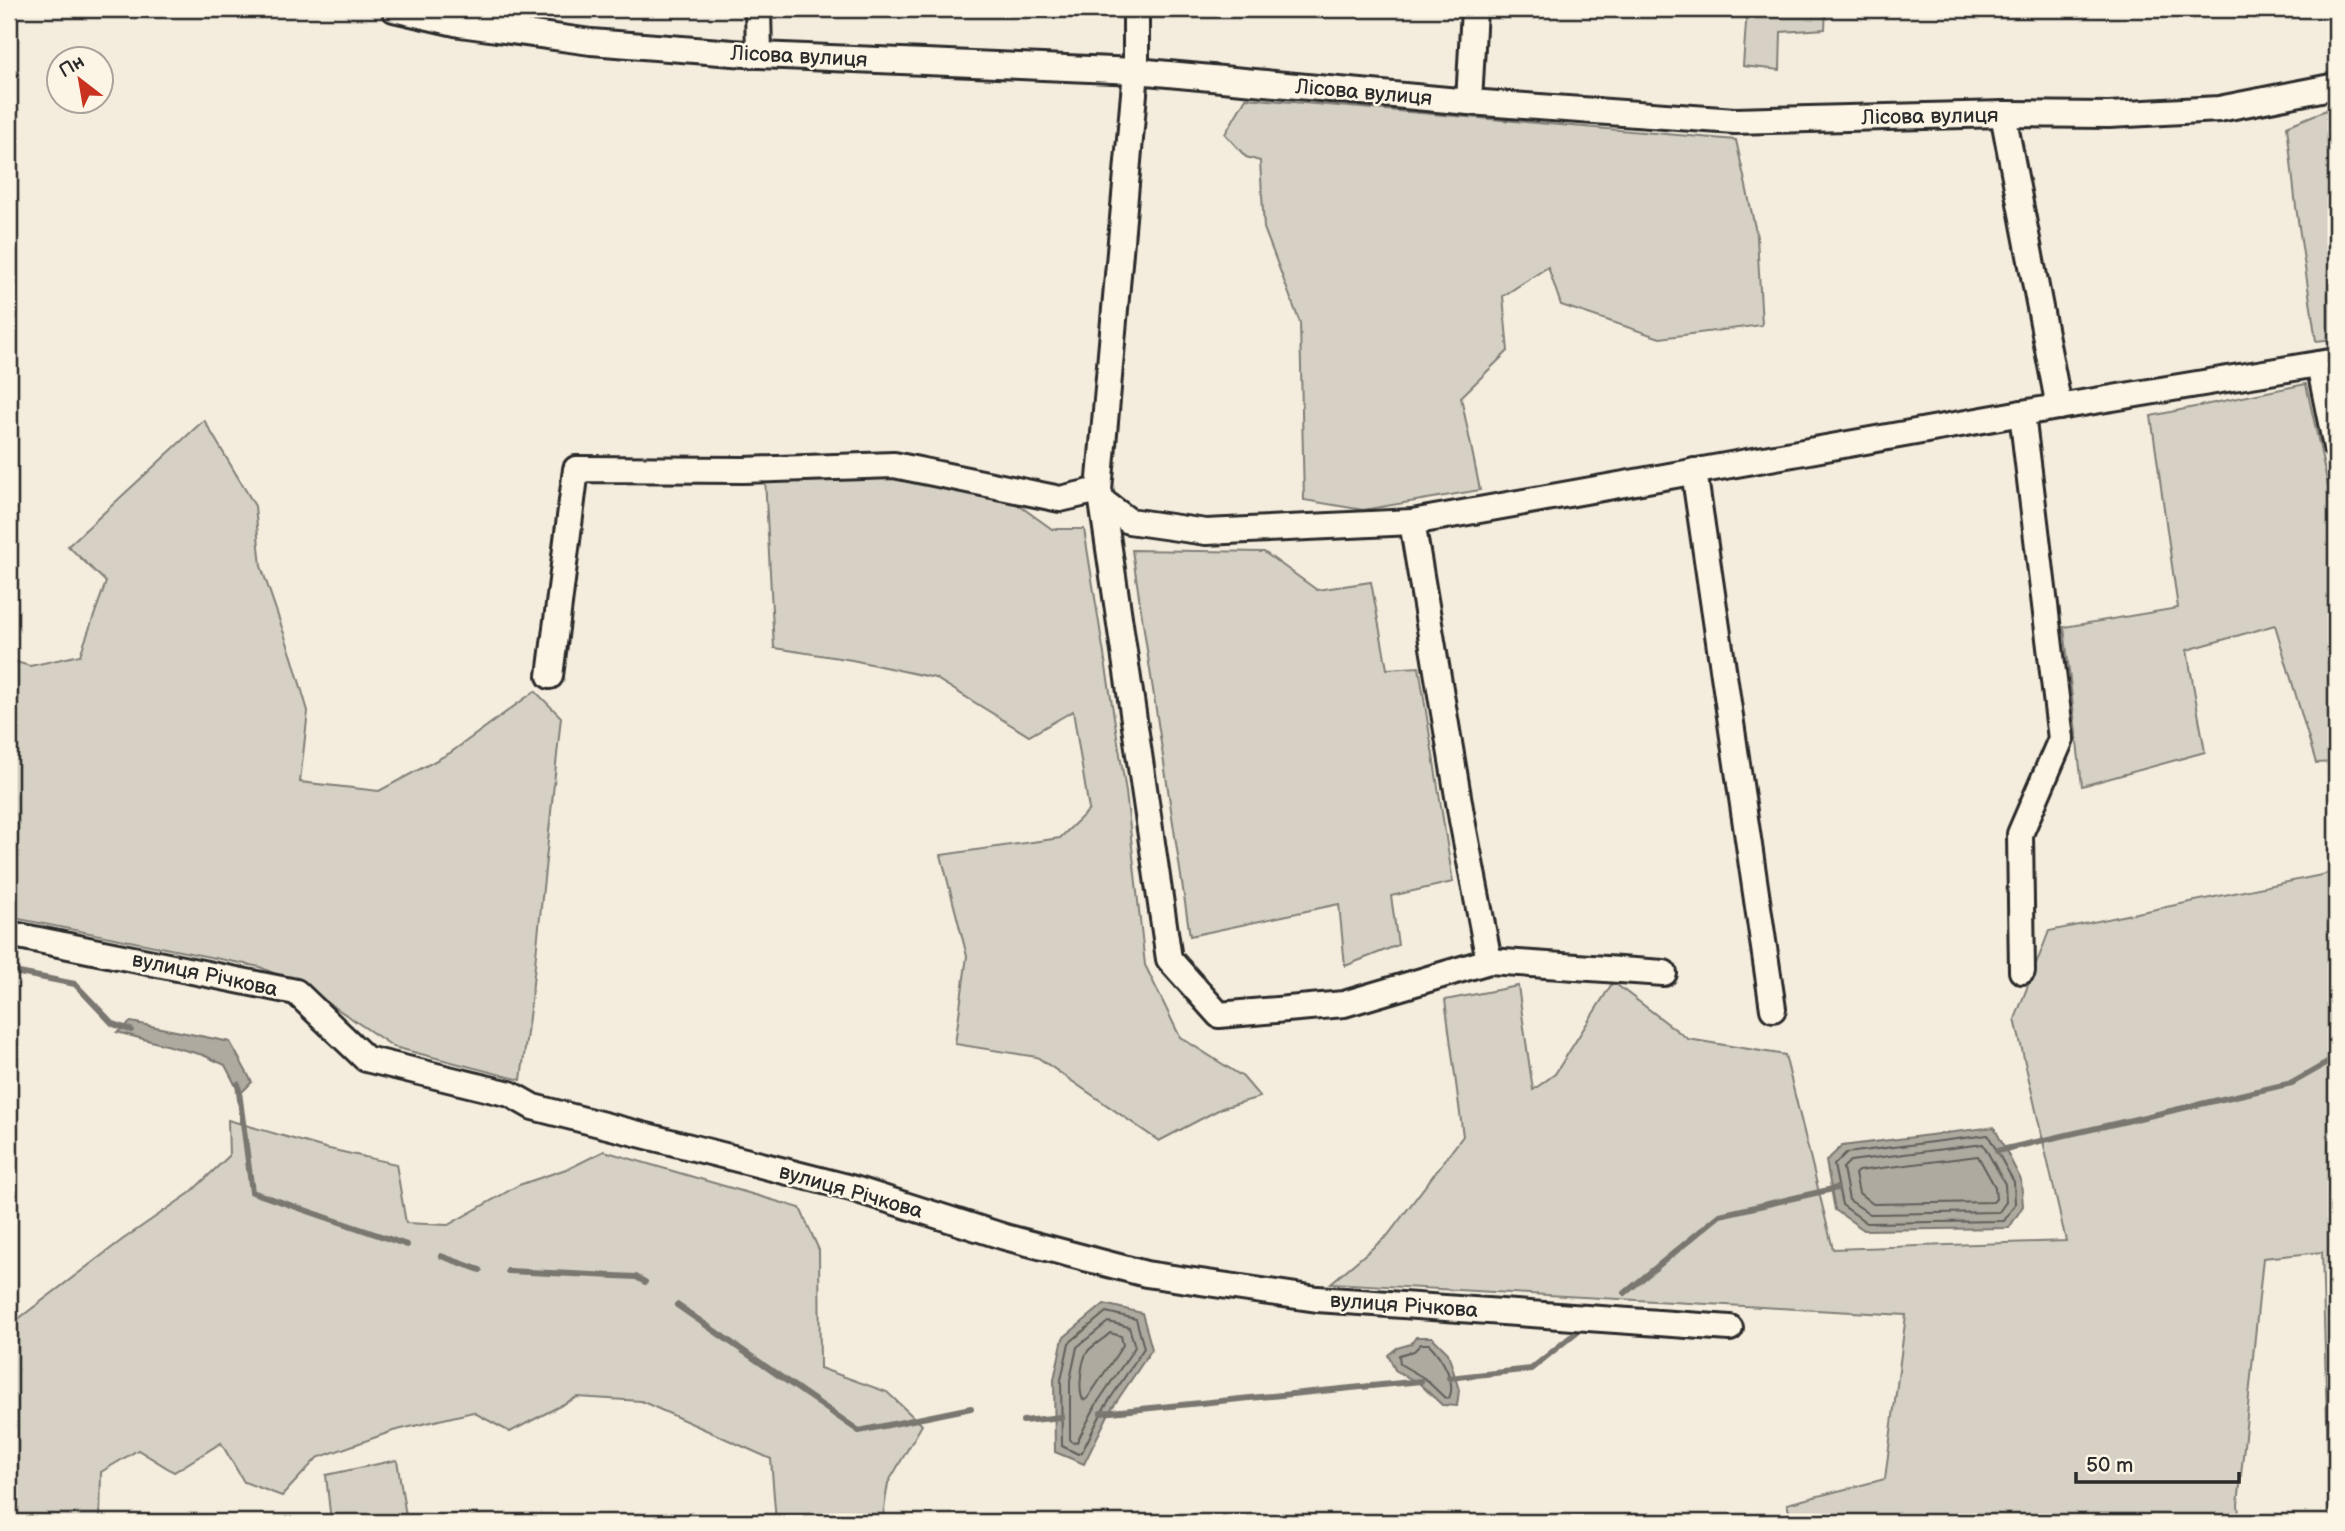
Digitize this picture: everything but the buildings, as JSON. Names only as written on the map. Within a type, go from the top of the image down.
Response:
[{"type":"street","name":"Лісова вулиця","points":[[394,9],[460,24],[591,42],[759,55],[1136,71],[1469,102],[1735,121],[2003,114],[2109,116],[2219,109],[2336,86]]},
{"type":"street","points":[[758,9],[759,55]]},
{"type":"street","points":[[1136,9],[1136,71],[1100,495],[1169,959],[1219,1015],[1344,1004],[1489,961],[1664,973]]},
{"type":"street","points":[[1469,102],[1475,9]]},
{"type":"street","points":[[2003,114],[2059,407]]},
{"type":"street","points":[[550,677],[576,469],[744,470],[894,465],[1060,499],[1100,495],[1129,522],[1206,532],[1412,522],[2022,413],[2328,362],[2336,447]]},
{"type":"street","points":[[2022,413],[2061,739],[2020,834],[2022,971]]},
{"type":"street","points":[[1694,471],[1773,1009]]},
{"type":"street","points":[[1412,522],[1462,820],[1489,961]]},
{"type":"street","name":"вулиця Річкова","points":[[9,934],[296,992],[366,1059],[510,1094],[533,1107],[851,1188],[1005,1237],[1146,1274],[1317,1299],[1730,1328]]},
{"type":"shaded area","points":[[1747,9],[1826,9],[1825,29],[1781,32],[1780,70],[1743,66]]},
{"type":"shaded area","points":[[1246,98],[1736,140],[1757,237],[1762,325],[1660,338],[1561,305],[1548,267],[1503,296],[1508,351],[1461,397],[1480,490],[1363,510],[1304,500],[1300,323],[1264,228],[1260,161],[1246,157],[1225,134]]},
{"type":"shaded area","points":[[2336,106],[2336,339],[2316,341],[2287,126]]},
{"type":"shaded area","points":[[2306,384],[2336,522],[2336,762],[2316,763],[2275,625],[2187,650],[2205,752],[2082,786],[2064,627],[2178,608],[2151,416]]},
{"type":"shaded area","points":[[204,420],[255,506],[261,566],[308,711],[300,782],[379,791],[450,753],[535,691],[561,717],[521,1080],[394,1047],[306,988],[260,967],[9,917],[9,660],[30,666],[80,655],[106,582],[68,546]]},
{"type":"shaded area","points":[[859,467],[1017,504],[1052,529],[1084,529],[1126,792],[1145,965],[1180,1037],[1243,1077],[1260,1097],[1222,1108],[1159,1141],[1037,1057],[955,1044],[967,956],[941,855],[1060,838],[1089,810],[1073,711],[1029,736],[935,678],[852,660],[774,648],[765,478]]},
{"type":"shaded area","points":[[1132,550],[1264,552],[1317,590],[1371,582],[1387,669],[1419,667],[1453,882],[1391,896],[1398,945],[1345,966],[1339,904],[1190,936]]},
{"type":"shaded area","points":[[2336,872],[2336,1522],[2330,1522],[2322,1252],[2263,1258],[2238,1505],[2240,1522],[1792,1522],[1787,1504],[1885,1479],[1906,1315],[1331,1283],[1388,1235],[1463,1136],[1445,1000],[1518,986],[1533,1090],[1555,1074],[1613,982],[1688,1039],[1785,1055],[1833,1249],[2066,1241],[2015,1019],[2049,931]]},
{"type":"shaded area","points":[[228,1120],[325,1148],[396,1164],[406,1223],[448,1225],[519,1185],[572,1167],[604,1151],[800,1208],[819,1250],[820,1368],[887,1392],[922,1425],[888,1483],[882,1522],[776,1522],[771,1459],[641,1401],[577,1397],[510,1432],[473,1412],[393,1431],[317,1458],[282,1496],[244,1482],[221,1443],[174,1472],[138,1450],[101,1472],[100,1522],[9,1522],[9,1326],[122,1240],[190,1193],[229,1156]]},
{"type":"shaded area","points":[[397,1460],[407,1522],[331,1522],[326,1475]]},
{"type":"water","points":[[131,1022],[230,1042],[252,1082],[240,1094],[225,1065],[203,1055],[117,1032]]},
{"type":"water","points":[[1994,1127],[2021,1180],[2023,1206],[2009,1228],[1864,1230],[1835,1210],[1826,1161],[1842,1146]]},
{"type":"water","points":[[1104,1304],[1142,1313],[1152,1349],[1110,1411],[1084,1464],[1055,1452],[1054,1379],[1063,1338]]},
{"type":"water","points":[[1416,1337],[1432,1337],[1448,1353],[1459,1390],[1457,1406],[1442,1405],[1420,1384],[1395,1370],[1388,1355],[1397,1348],[1411,1344]]},
{"type":"waterway","points":[[9,971],[75,984],[113,1024],[131,1030]]},
{"type":"waterway","points":[[1997,1151],[2292,1083],[2336,1058]]},
{"type":"waterway","points":[[238,1084],[252,1192],[407,1245]]},
{"type":"waterway","points":[[1625,1293],[1720,1215],[1837,1188]]},
{"type":"waterway","points":[[441,1256],[480,1270]]},
{"type":"waterway","points":[[508,1271],[636,1277],[645,1282]]},
{"type":"waterway","points":[[677,1305],[859,1431],[971,1408]]},
{"type":"waterway","points":[[1449,1378],[1531,1369],[1584,1326]]},
{"type":"waterway","points":[[1101,1413],[1421,1381]]},
{"type":"waterway","points":[[1023,1421],[1062,1417]]}]
